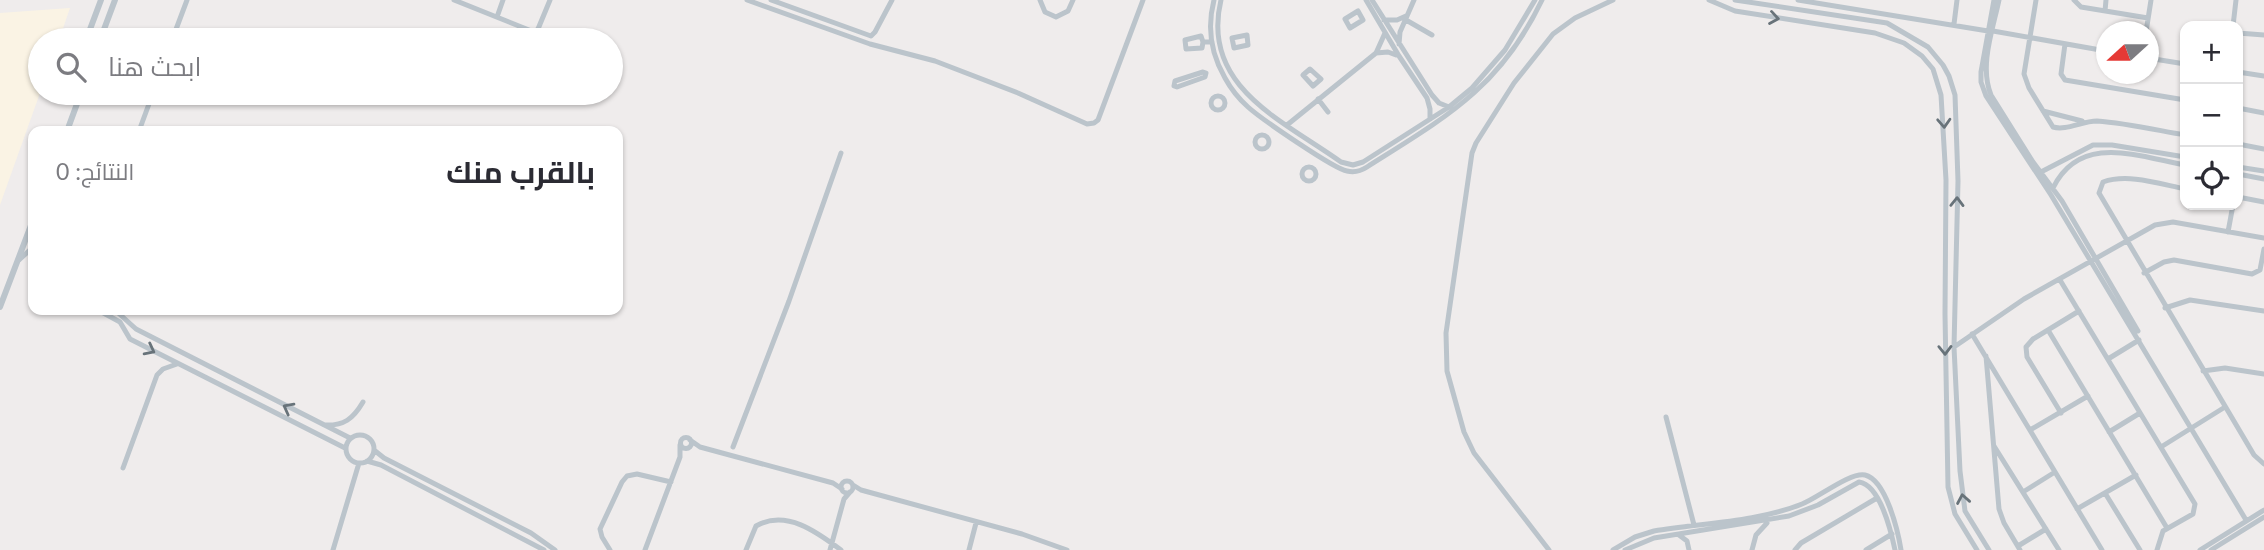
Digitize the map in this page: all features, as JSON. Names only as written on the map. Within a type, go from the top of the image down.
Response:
[{"type":"street","points":[[90,28],[101,0]]},
{"type":"street","points":[[104,28],[115,0]]},
{"type":"street","points":[[176,28],[187,0]]},
{"type":"street","points":[[454,0],[526,28]]},
{"type":"street","points":[[497,17],[503,0]]},
{"type":"street","points":[[538,28],[550,0]]},
{"type":"street","points":[[747,0],[867,43],[935,61],[1091,124],[1098,120],[1143,0]]},
{"type":"street","points":[[771,0],[869,36]]},
{"type":"street","points":[[867,43],[892,0]]},
{"type":"street","points":[[1040,0],[1045,12],[1056,17],[1068,11],[1073,0]]},
{"type":"street","points":[[1214,0],[1210,23],[1212,41],[1233,90],[1248,108],[1342,170],[1362,170],[1454,111],[1474,95],[1503,64],[1525,33],[1542,0]]},
{"type":"street","points":[[1221,0],[1218,21],[1223,69],[1252,99],[1287,125],[1341,162],[1353,165],[1363,162],[1430,120],[1472,88],[1517,32],[1535,0]]},
{"type":"street","points":[[1366,0],[1399,56],[1429,97],[1450,107]]},
{"type":"street","points":[[1373,0],[1429,97],[1430,120]]},
{"type":"street","points":[[1399,44],[1400,32],[1414,0]]},
{"type":"street","points":[[1549,550],[1468,443],[1447,371],[1446,333],[1472,153],[1476,143],[1514,83],[1553,34],[1575,18],[1613,0]]},
{"type":"street","points":[[1709,0],[1735,10],[1875,33],[1904,43],[1922,56],[1933,69],[1939,83],[1943,112],[1946,180],[1949,495],[1955,514],[1974,548]]},
{"type":"street","points":[[1735,0],[1887,23],[1928,47],[1943,65],[1955,95],[1958,181],[1954,347],[1964,507],[1989,550]]},
{"type":"street","points":[[1798,0],[2096,49]]},
{"type":"street","points":[[1954,24],[1957,0]]},
{"type":"street","points":[[1996,0],[1986,65],[1987,85],[2248,520]]},
{"type":"street","points":[[2036,0],[2024,74],[2026,81],[2053,127],[2057,129],[2085,122]]},
{"type":"street","points":[[2074,0],[2081,7],[2148,18]]},
{"type":"street","points":[[2105,11],[2106,0]]},
{"type":"street","points":[[2148,21],[2151,0]]},
{"type":"street","points":[[2233,21],[2235,0]]},
{"type":"street","points":[[1361,15],[1371,9]]},
{"type":"street","points":[[1852,29],[1855,9]]},
{"type":"street","points":[[1384,20],[1406,18],[1432,35]]},
{"type":"street","points":[[1287,125],[1376,53],[1385,33]]},
{"type":"street","points":[[2243,33],[2264,35]]},
{"type":"street","points":[[1203,42],[1212,41]]},
{"type":"street","points":[[1220,46],[1233,43]]},
{"type":"street","points":[[2065,44],[2061,74],[2064,80],[2180,99]]},
{"type":"street","points":[[1376,53],[1388,52],[1399,56]]},
{"type":"street","points":[[2159,60],[2180,63]]},
{"type":"street","points":[[1206,73],[1203,78],[1177,88],[1174,86],[1175,81],[1201,72],[1223,69]]},
{"type":"street","points":[[2243,73],[2264,76]]},
{"type":"street","points":[[1317,83],[1325,93]]},
{"type":"street","points":[[1224,98],[1233,90]]},
{"type":"street","points":[[1318,99],[1328,112]]},
{"type":"street","points":[[69,126],[77,105]]},
{"type":"street","points":[[141,126],[149,105]]},
{"type":"street","points":[[2243,109],[2264,113]]},
{"type":"street","points":[[2043,111],[2085,122],[2115,123],[2180,134]]},
{"type":"street","points":[[1266,136],[1273,125]]},
{"type":"street","points":[[2039,173],[2087,147],[2103,144],[2180,156]]},
{"type":"street","points":[[2243,145],[2264,149]]},
{"type":"street","points":[[2052,191],[2069,166],[2088,155],[2104,151],[2180,164]]},
{"type":"street","points":[[733,447],[789,301],[841,153]]},
{"type":"street","points":[[1314,167],[1322,157]]},
{"type":"street","points":[[2064,159],[2069,166]]},
{"type":"street","points":[[2243,167],[2264,171]]},
{"type":"street","points":[[2243,175],[2264,179]]},
{"type":"street","points":[[2180,188],[2128,179],[2102,182],[2099,187],[2101,199],[2165,308],[2254,455],[2264,464]]},
{"type":"street","points":[[2243,198],[2264,202]]},
{"type":"street","points":[[2228,232],[2232,210]]},
{"type":"street","points":[[1954,347],[2024,299],[2147,228],[2166,222],[2264,238]]},
{"type":"street","points":[[1945,232],[1950,237],[1957,235]]},
{"type":"street","points":[[0,307],[28,233]]},
{"type":"street","points":[[2144,272],[2174,260],[2252,274],[2260,270],[2264,248]]},
{"type":"street","points":[[17,262],[28,252]]},
{"type":"street","points":[[1945,256],[1956,256]]},
{"type":"street","points":[[2093,260],[2193,427]]},
{"type":"street","points":[[2060,280],[2196,504],[2193,514],[2167,528],[2161,536],[2157,550]]},
{"type":"street","points":[[2165,308],[2190,300],[2264,311]]},
{"type":"street","points":[[2061,413],[2026,352],[2029,342],[2079,311]]},
{"type":"street","points":[[107,315],[350,438]]},
{"type":"street","points":[[119,315],[127,327],[128,338],[345,448],[349,459],[381,465],[550,549]]},
{"type":"street","points":[[2048,330],[2167,528]]},
{"type":"street","points":[[1972,334],[2102,550]]},
{"type":"street","points":[[2108,359],[2139,340]]},
{"type":"street","points":[[1986,355],[1999,509],[2019,548],[2046,528]]},
{"type":"street","points":[[123,468],[156,375],[177,363]]},
{"type":"street","points":[[2203,371],[2225,368],[2264,374]]},
{"type":"street","points":[[2030,430],[2088,396]]},
{"type":"street","points":[[320,425],[345,422],[353,417],[363,402]]},
{"type":"street","points":[[2161,447],[2225,407]]},
{"type":"street","points":[[2109,432],[2140,413]]},
{"type":"street","points":[[1667,417],[1694,525]]},
{"type":"street","points":[[345,448],[350,438],[366,436],[372,442],[374,450],[367,461]]},
{"type":"street","points":[[685,447],[683,438],[700,447]]},
{"type":"street","points":[[645,550],[680,457],[690,440]]},
{"type":"street","points":[[1948,440],[1958,441]]},
{"type":"street","points":[[1992,443],[2059,550]]},
{"type":"street","points":[[685,447],[700,447],[1067,550]]},
{"type":"street","points":[[374,450],[384,458],[523,529],[550,549]]},
{"type":"street","points":[[335,550],[359,463]]},
{"type":"street","points":[[2023,492],[2055,472]]},
{"type":"street","points":[[610,550],[601,534],[601,526],[623,480],[635,474],[671,482]]},
{"type":"street","points":[[1613,550],[1648,533],[1791,508],[1819,497],[1853,476],[1863,475],[1875,481],[1884,495],[1901,550]]},
{"type":"street","points":[[2077,509],[2136,475]]},
{"type":"street","points":[[831,547],[849,481],[833,483]]},
{"type":"street","points":[[1625,550],[1647,540],[1769,521],[1809,509],[1856,482],[1869,485],[1877,498],[1892,534],[1895,550]]},
{"type":"street","points":[[2105,493],[2140,550]]},
{"type":"street","points":[[1795,550],[1801,543],[1877,498]]},
{"type":"street","points":[[2200,550],[2264,510]]},
{"type":"street","points":[[2211,550],[2264,517]]},
{"type":"street","points":[[1752,550],[1756,535],[1769,521]]},
{"type":"street","points":[[746,550],[752,530],[764,522],[797,522],[831,547],[841,550]]},
{"type":"street","points":[[969,550],[976,523]]},
{"type":"street","points":[[1866,550],[1892,534]]},
{"type":"street","points":[[1679,535],[1687,541],[1689,550]]},
{"type":"shaded area","points":[[70,8],[63,28],[28,28],[28,105],[36,105],[0,205],[0,13]]}]
